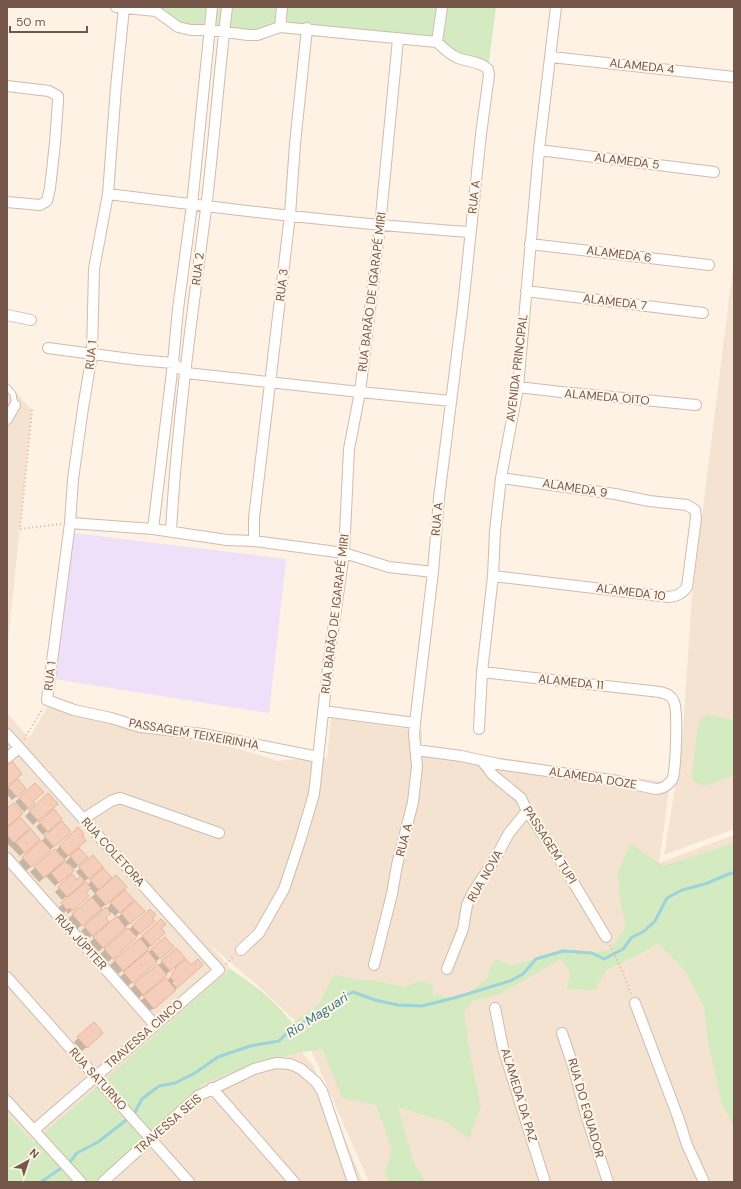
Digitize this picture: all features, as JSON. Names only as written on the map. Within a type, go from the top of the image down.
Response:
[{"type":"street","name":"RUA 2","points":[[153,529],[178,309],[192,205],[212,7]]},
{"type":"street","name":"RUA 2","points":[[171,531],[174,472],[206,207],[227,7]]},
{"type":"street","points":[[280,27],[282,7]]},
{"type":"street","points":[[120,8],[156,9],[178,27],[183,29],[224,31],[258,35],[280,27],[307,28],[437,42],[442,7]]},
{"type":"street","name":"AVENIDA PRINCIPAL","points":[[479,729],[482,672],[493,576],[495,531],[501,478],[518,387],[539,150],[556,7]]},
{"type":"street","name":"RUA 1","points":[[47,700],[70,523],[74,471],[92,354],[94,268],[108,194],[120,8]]},
{"type":"street","name":"RUA 3","points":[[254,541],[254,518],[290,215],[295,144],[307,28]]},
{"type":"street","name":"RUA BARÃO DE IGARAPÉ MIRI","points":[[241,950],[259,933],[284,889],[314,794],[329,658],[344,553],[349,449],[360,392],[380,226],[398,39]]},
{"type":"street","name":"RUA A","points":[[374,965],[413,802],[417,766],[415,723],[433,572],[439,498],[463,306],[481,134],[489,75],[488,69],[483,64],[458,59],[451,55],[437,42]]},
{"type":"street","name":"ALAMEDA 4","points":[[551,57],[734,77]]},
{"type":"street","points":[[7,86],[49,91],[58,96],[55,144],[47,201],[40,205],[7,202]]},
{"type":"street","name":"ALAMEDA 5","points":[[539,150],[714,172]]},
{"type":"street","points":[[108,194],[206,207],[380,226],[470,232]]},
{"type":"street","name":"ALAMEDA 6","points":[[530,244],[708,265]]},
{"type":"street","name":"ALAMEDA 7","points":[[526,291],[703,313]]},
{"type":"street","points":[[7,315],[31,320]]},
{"type":"street","points":[[48,348],[173,363],[186,373],[451,401]]},
{"type":"street","name":"ALAMEDA OITO","points":[[518,387],[696,404]]},
{"type":"street","points":[[7,419],[14,405]]},
{"type":"street","name":"ALAMEDA 9","points":[[501,478],[615,494],[648,501]]},
{"type":"street","name":"ALAMEDA 10","points":[[493,576],[669,597],[679,595],[687,587],[696,518],[695,510],[687,505],[648,501]]},
{"type":"street","points":[[70,523],[153,529],[227,540],[254,541],[344,553],[389,567],[433,572]]},
{"type":"street","name":"ALAMEDA 11","points":[[482,672],[660,692]]},
{"type":"street","name":"ALAMEDA DOZE","points":[[416,750],[461,756],[483,762],[662,789],[672,780],[674,774],[676,708],[672,698],[668,694],[660,692]]},
{"type":"street","name":"PASSAGEM TEIXEIRINHA","points":[[47,700],[74,710],[110,718],[140,727],[203,734],[318,756]]},
{"type":"street","points":[[323,711],[415,723]]},
{"type":"street","name":"RUA COLETORA","points":[[7,734],[219,970]]},
{"type":"street","points":[[7,758],[19,748]]},
{"type":"street","name":"PASSAGEM TUPI","points":[[483,762],[493,775],[521,798],[527,811],[560,860],[606,937]]},
{"type":"street","points":[[83,819],[111,801],[120,798],[219,832]]},
{"type":"street","name":"RUA NOVA","points":[[447,969],[463,929],[467,905],[472,894],[496,857],[509,833],[527,811]]},
{"type":"street","name":"RUA JÚPITER","points":[[7,858],[155,1025]]},
{"type":"street","name":"TRAVESSA CINCO","points":[[34,1130],[219,970]]},
{"type":"street","name":"RUA SATURNO","points":[[7,977],[189,1182]]},
{"type":"street","points":[[635,1003],[688,1145],[704,1182]]},
{"type":"street","name":"ALAMEDA DA PAZ","points":[[495,1008],[503,1048],[545,1182]]},
{"type":"street","name":"RUA DO EQUADOR","points":[[562,1033],[574,1069],[586,1115],[608,1182]]},
{"type":"street","name":"TRAVESSA SEIS","points":[[103,1182],[193,1100],[204,1092],[254,1069],[276,1063],[285,1063],[301,1069],[316,1082],[322,1091],[353,1182]]},
{"type":"street","points":[[212,1088],[294,1182]]},
{"type":"street","points":[[7,1101],[80,1182]]},
{"type":"lane","points":[[7,387],[13,394],[14,405]]},
{"type":"path","points":[[32,410],[20,529],[70,523]]},
{"type":"path","points":[[19,748],[47,700]]},
{"type":"path","points":[[606,937],[623,972],[635,1003]]},
{"type":"path","points":[[219,970],[241,950]]},
{"type":"shaded area","points":[[734,259],[734,829],[664,855],[682,744],[692,596]]},
{"type":"shaded area","points":[[7,383],[32,410],[7,651]]},
{"type":"shaded area","points":[[73,533],[286,559],[269,713],[54,679]]},
{"type":"shaded area","points":[[50,703],[236,748],[278,761],[318,757],[327,758],[331,718],[422,731],[422,746],[670,783],[659,863],[734,835],[734,1182],[369,1182],[300,1025],[256,984],[210,945],[313,1065],[363,1182],[58,1182],[7,1122],[7,713],[29,738]]},
{"type":"green space","points":[[116,7],[496,7],[488,69],[437,42],[307,28],[265,33],[191,30],[156,11]]},
{"type":"green space","points":[[709,715],[734,720],[734,775],[702,786],[693,781],[692,773],[698,724],[701,719]]},
{"type":"green space","points":[[630,843],[663,866],[734,843],[734,1127],[721,1102],[708,1041],[704,1007],[686,972],[658,943],[640,954],[606,970],[595,990],[567,989],[570,973],[561,959],[500,994],[473,1001],[464,1012],[470,1054],[481,1107],[469,1139],[446,1122],[398,1107],[413,1160],[425,1182],[388,1182],[385,1172],[392,1149],[376,1105],[342,1098],[323,1049],[302,1052],[250,1065],[203,1084],[150,1138],[146,1137],[95,1182],[7,1182],[7,1114],[34,1143],[58,1120],[230,969],[264,993],[292,1023],[320,1003],[334,974],[358,980],[372,980],[405,987],[420,980],[433,985],[433,995],[454,998],[467,994],[487,979],[490,967],[497,959],[510,966],[563,951],[592,953],[610,950],[626,927],[620,901],[618,873]]},
{"type":"building","points":[[12,761],[22,774],[7,786],[7,765]]},
{"type":"building","points":[[18,779],[26,789],[17,797],[8,787]]},
{"type":"building","points":[[35,783],[44,792],[33,801],[35,803],[29,809],[19,798]]},
{"type":"building","points":[[48,793],[58,804],[38,821],[29,811]]},
{"type":"building","points":[[14,803],[23,813],[7,827],[7,808]]},
{"type":"building","points":[[54,809],[62,819],[48,832],[39,822]]},
{"type":"building","points":[[20,817],[30,828],[14,843],[7,835],[7,828]]},
{"type":"building","points":[[62,821],[71,832],[54,847],[44,836]]},
{"type":"building","points":[[78,827],[84,834],[82,835],[86,841],[68,856],[59,846]]},
{"type":"building","points":[[31,829],[40,840],[25,853],[15,842]]},
{"type":"building","points":[[42,840],[51,850],[31,867],[22,857]]},
{"type":"building","points":[[79,848],[88,857],[78,866],[70,856]]},
{"type":"building","points":[[55,849],[65,860],[44,878],[34,867]]},
{"type":"building","points":[[93,855],[103,867],[89,879],[79,867]]},
{"type":"building","points":[[65,861],[74,871],[59,883],[51,873]]},
{"type":"building","points":[[103,868],[112,878],[99,890],[90,880]]},
{"type":"building","points":[[72,874],[77,880],[81,876],[85,881],[67,897],[58,887]]},
{"type":"building","points":[[116,875],[127,887],[106,905],[95,893]]},
{"type":"building","points":[[86,882],[91,888],[86,892],[89,896],[73,911],[70,908],[67,910],[61,903]]},
{"type":"building","points":[[125,890],[134,900],[120,913],[110,902]]},
{"type":"building","points":[[92,897],[102,909],[82,926],[72,914]]},
{"type":"building","points":[[135,901],[145,911],[130,924],[121,913]]},
{"type":"building","points":[[106,907],[111,913],[106,918],[109,922],[92,936],[84,926]]},
{"type":"building","points":[[150,909],[156,915],[152,918],[155,921],[140,934],[132,926]]},
{"type":"building","points":[[117,916],[126,928],[103,948],[93,937]]},
{"type":"building","points":[[161,919],[166,924],[161,928],[165,933],[151,946],[142,936]]},
{"type":"building","points":[[128,928],[137,937],[113,959],[104,949]]},
{"type":"building","points":[[165,937],[174,947],[160,959],[151,949]]},
{"type":"building","points":[[140,938],[149,949],[123,971],[114,960]]},
{"type":"building","points":[[176,948],[185,958],[170,971],[161,961]]},
{"type":"building","points":[[148,951],[157,962],[133,983],[123,972]]},
{"type":"building","points":[[186,959],[191,965],[198,959],[203,965],[177,988],[172,983],[174,981],[170,977],[176,969],[175,968]]},
{"type":"building","points":[[158,964],[167,975],[143,995],[134,984]]},
{"type":"building","points":[[166,978],[176,990],[154,1009],[143,996]]},
{"type":"building","points":[[94,1022],[103,1033],[87,1048],[77,1037]]},
{"type":"waterway","name":"Rio Maguari","points":[[41,1182],[70,1162],[77,1153],[98,1142],[134,1114],[142,1099],[159,1086],[175,1083],[195,1073],[218,1057],[250,1046],[279,1041],[292,1028],[316,1016],[334,1001],[353,992],[375,1000],[398,1005],[422,1006],[510,981],[523,974],[536,959],[563,951],[592,953],[604,959],[623,949],[632,937],[643,932],[655,921],[667,898],[682,890],[705,884],[734,873]]}]
